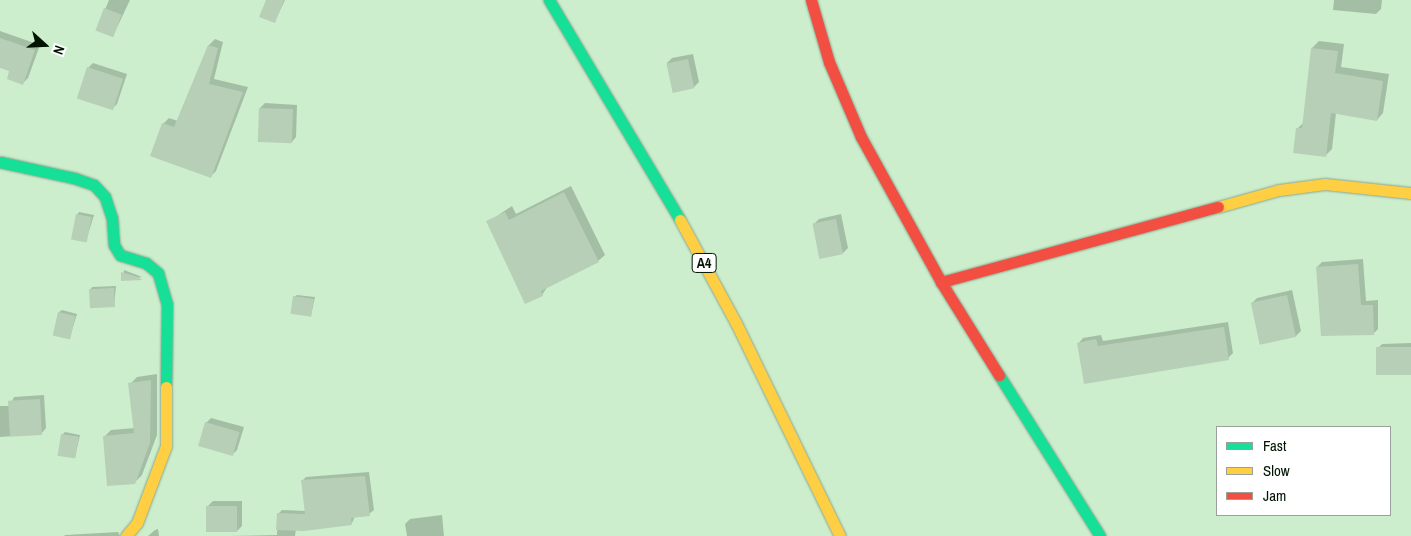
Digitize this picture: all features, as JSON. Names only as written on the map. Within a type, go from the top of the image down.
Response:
[{"type":"main road","name":"A4","points":[[549,0],[668,198],[736,323],[840,536]]},
{"type":"main road","points":[[811,0],[829,62],[861,137],[941,282],[1100,536]]},
{"type":"main road","points":[[0,162],[74,178],[94,186],[105,197],[114,244],[120,255],[146,263],[158,273],[168,304],[166,446],[137,523],[126,536]]},
{"type":"main road","points":[[941,282],[1279,190],[1325,184],[1411,193]]},
{"type":"building","points":[[266,0],[284,0],[275,23],[259,17]]},
{"type":"building","points":[[104,8],[122,15],[113,37],[95,30]]},
{"type":"building","points":[[0,38],[35,50],[23,85],[7,79],[9,71],[0,68]]},
{"type":"building","points":[[208,45],[218,48],[209,84],[243,92],[211,178],[150,156],[162,123],[174,127]]},
{"type":"building","points":[[1311,48],[1338,51],[1335,73],[1383,81],[1377,121],[1331,113],[1326,157],[1293,153],[1296,128],[1302,128]]},
{"type":"building","points":[[688,59],[694,88],[673,93],[666,64]]},
{"type":"building","points":[[87,67],[123,79],[113,110],[77,98]]},
{"type":"building","points":[[259,108],[293,109],[292,143],[258,142]]},
{"type":"building","points":[[564,192],[599,262],[541,291],[543,296],[525,304],[486,221],[505,212],[509,220]]},
{"type":"building","points":[[76,214],[92,217],[87,243],[71,240]]},
{"type":"building","points":[[836,219],[843,254],[819,259],[812,224]]},
{"type":"building","points":[[1358,264],[1361,305],[1373,305],[1374,335],[1321,336],[1316,267]]},
{"type":"building","points":[[121,272],[138,277],[142,280],[121,281]]},
{"type":"building","points":[[114,288],[115,307],[90,308],[89,289]]},
{"type":"building","points":[[1287,295],[1296,337],[1260,345],[1251,303]]},
{"type":"building","points":[[293,296],[314,299],[311,317],[290,314]]},
{"type":"building","points":[[58,312],[76,316],[70,339],[53,335]]},
{"type":"building","points":[[1224,327],[1229,360],[1084,384],[1077,343],[1096,339],[1098,346]]},
{"type":"building","points":[[1376,347],[1411,347],[1411,375],[1376,375]]},
{"type":"building","points":[[151,380],[150,443],[135,484],[107,486],[103,436],[134,433],[128,383]]},
{"type":"building","points":[[40,399],[42,435],[10,437],[8,401]]},
{"type":"building","points":[[205,422],[240,432],[233,456],[198,446]]},
{"type":"building","points":[[61,434],[79,437],[75,459],[58,456]]},
{"type":"building","points":[[365,476],[370,516],[351,518],[352,525],[304,531],[276,530],[277,513],[305,514],[301,480]]},
{"type":"building","points":[[206,506],[237,506],[237,532],[206,532]]},
{"type":"traffic: fast","points":[[549,0],[680,220]]},
{"type":"traffic: fast","points":[[0,162],[74,178],[94,185],[105,197],[112,218],[114,245],[120,255],[146,263],[158,273],[167,304],[166,387]]},
{"type":"traffic: fast","points":[[999,375],[1100,536]]},
{"type":"traffic: slow","points":[[1218,207],[1279,190],[1325,184],[1411,193]]},
{"type":"traffic: slow","points":[[680,220],[736,323],[840,536]]},
{"type":"traffic: slow","points":[[126,536],[137,523],[166,446],[166,387]]},
{"type":"traffic: jam","points":[[811,0],[829,62],[861,137],[941,282],[999,375]]},
{"type":"traffic: jam","points":[[941,282],[1218,207]]}]
